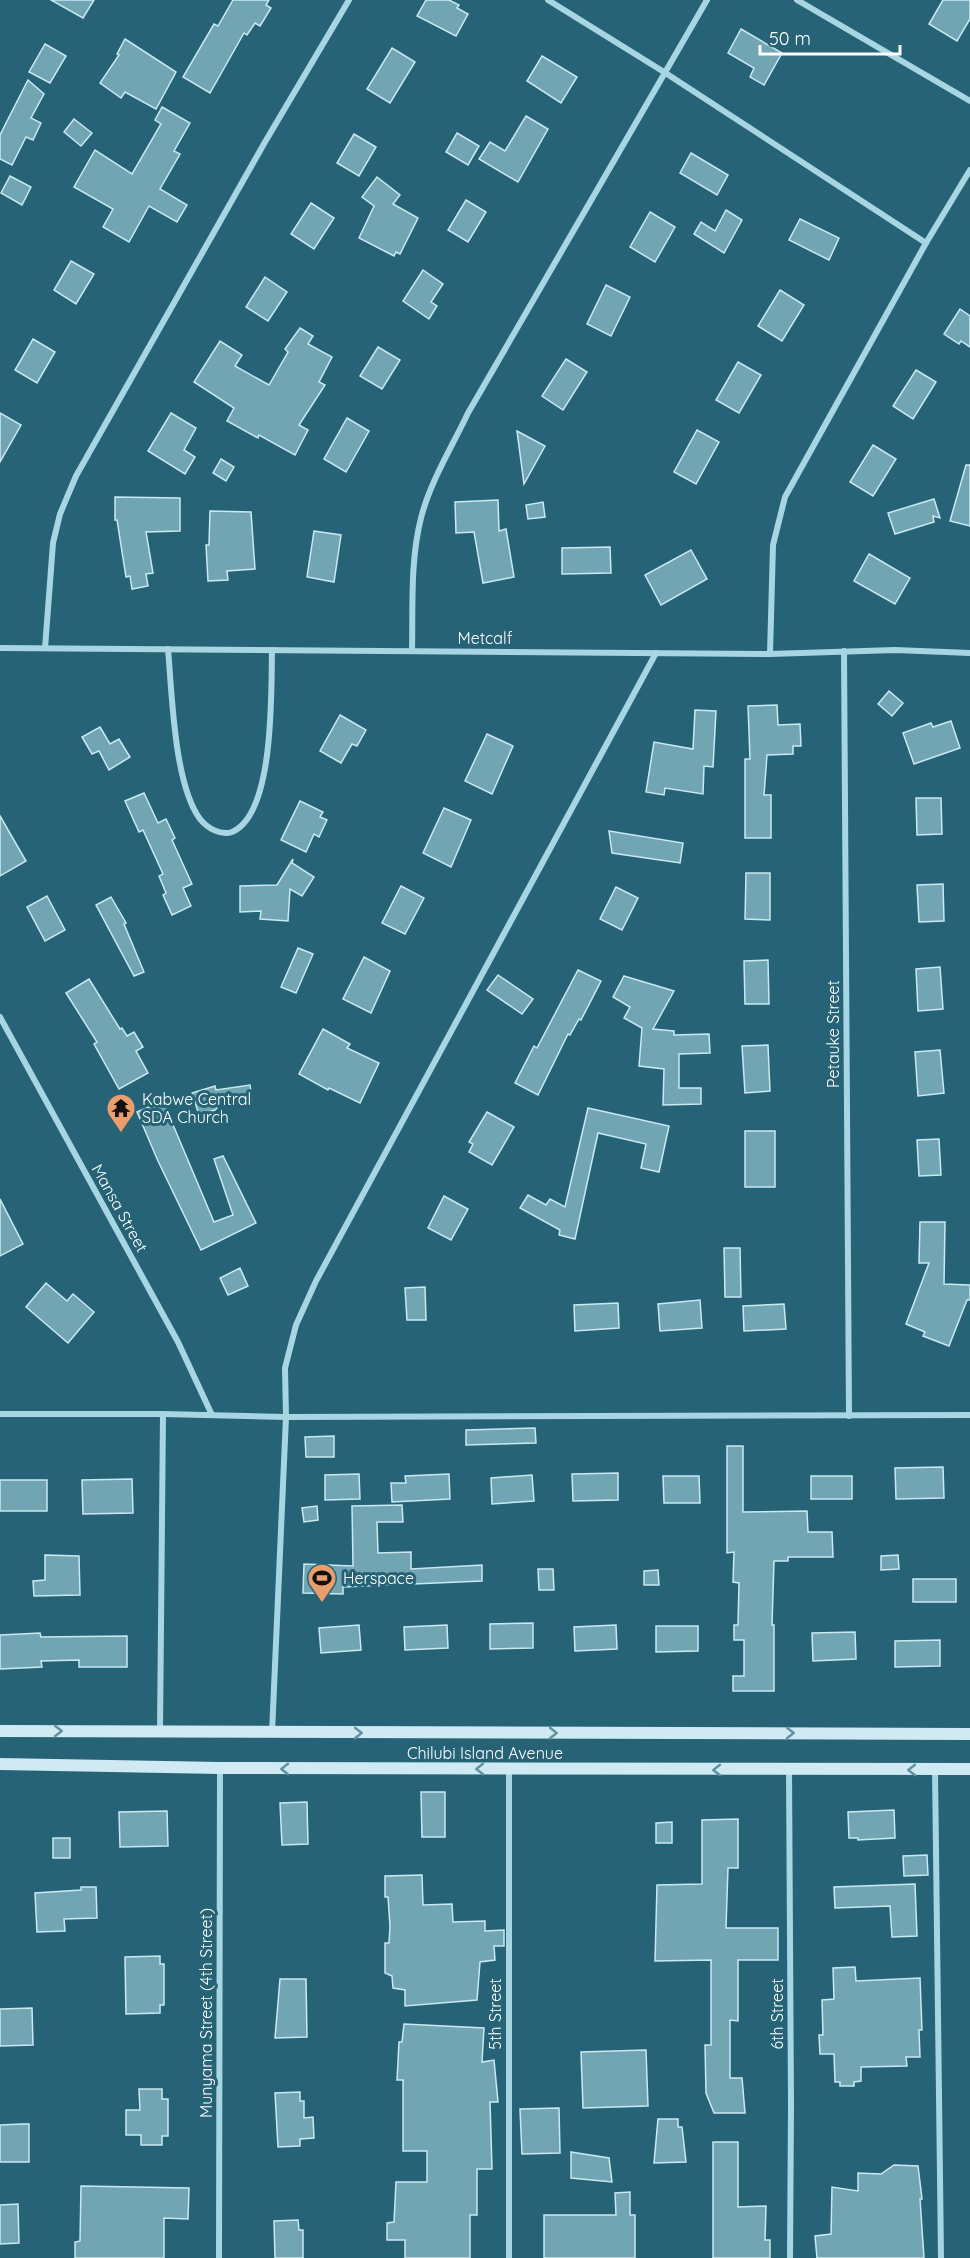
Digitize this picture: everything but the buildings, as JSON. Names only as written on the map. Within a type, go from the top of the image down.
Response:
[{"type":"street","points":[[45,648],[53,543],[60,514],[75,476],[265,142],[349,0]]},
{"type":"street","points":[[548,0],[664,72],[926,243]]},
{"type":"street","points":[[412,651],[414,565],[421,518],[435,481],[468,413],[707,0]]},
{"type":"street","points":[[798,0],[970,101]]},
{"type":"street","points":[[770,654],[773,546],[784,497],[926,243],[970,170]]},
{"type":"street","name":"Metcalf","points":[[0,648],[770,654],[895,650],[970,653]]},
{"type":"street","points":[[168,649],[179,760],[189,796],[201,819],[214,831],[228,834],[240,829],[249,816],[268,758],[272,650]]},
{"type":"street","name":"Petauke Street","points":[[844,651],[849,1416]]},
{"type":"street","points":[[272,1733],[286,1417],[285,1368],[296,1325],[316,1281],[656,653]]},
{"type":"street","name":"Mansa Street","points":[[0,1017],[178,1342],[212,1415]]},
{"type":"street","points":[[0,1414],[286,1417],[970,1415]]},
{"type":"street","points":[[160,1732],[163,1414]]},
{"type":"street","name":"Chilubi Island Avenue","points":[[0,1731],[970,1734]]},
{"type":"street","name":"Chilubi Island Avenue","points":[[0,1764],[220,1768],[970,1769]]},
{"type":"street","name":"Munyama Street (4th Street)","points":[[219,2258],[220,1768]]},
{"type":"street","name":"5th Street","points":[[509,1769],[509,2258]]},
{"type":"street","name":"6th Street","points":[[789,1770],[790,2258]]},
{"type":"street","points":[[935,1770],[941,2258]]},
{"type":"place","name":"Kabwe Central SDA Church","points":[[121,1134]]},
{"type":"place","name":"Herspace","points":[[322,1604]]}]
